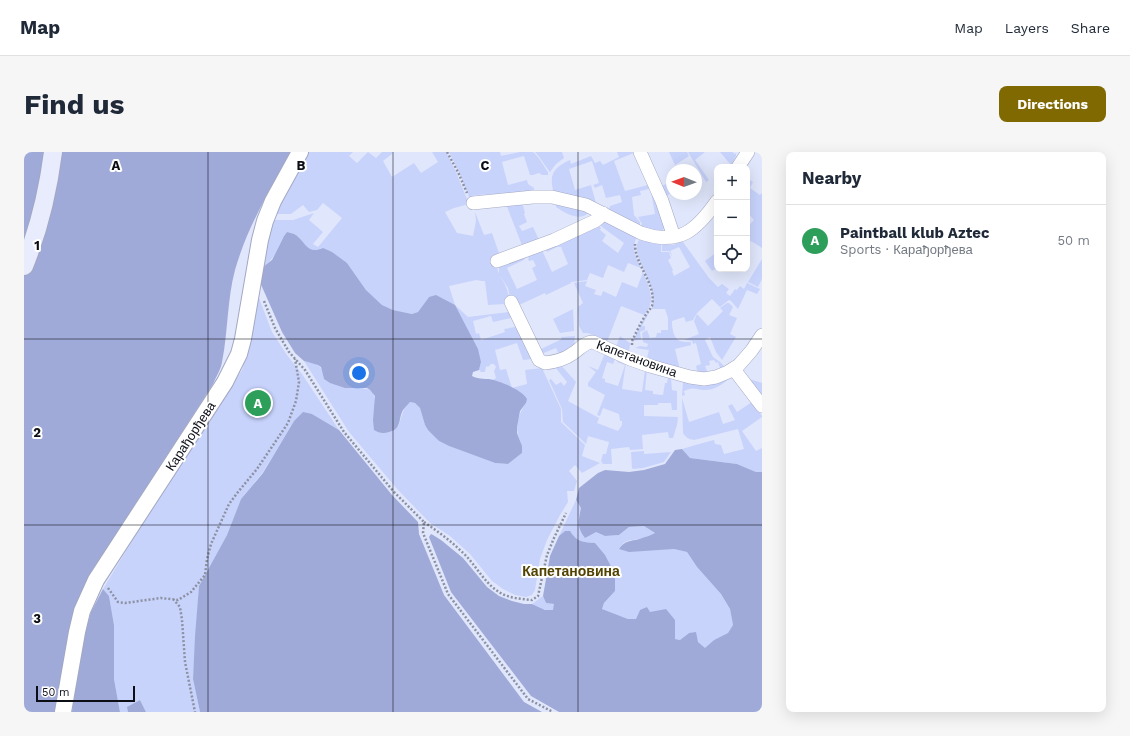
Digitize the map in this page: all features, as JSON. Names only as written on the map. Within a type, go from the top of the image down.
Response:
[{"type":"main road","points":[[24,266],[44,205],[50,179],[53,152]]},
{"type":"street","name":"Карађорђева","points":[[63,712],[76,632],[82,611],[99,576],[225,382],[239,354],[243,339],[260,240],[265,221],[273,201],[300,152]]},
{"type":"street","points":[[640,152],[662,201],[674,237]]},
{"type":"street","points":[[740,164],[748,152]]},
{"type":"street","points":[[473,203],[548,196],[586,205],[640,233],[657,237],[674,237],[687,233],[698,225],[714,205]]},
{"type":"street","points":[[498,261],[554,240],[600,218],[603,213]]},
{"type":"street","name":"Капетановина","points":[[512,302],[540,360],[545,363],[571,355],[588,342],[593,342],[630,359],[650,366],[690,377],[704,379],[716,377],[739,365],[762,335]]},
{"type":"street","points":[[734,368],[762,406]]},
{"type":"path","points":[[447,152],[458,172],[469,199],[473,203]]},
{"type":"path","points":[[632,345],[632,341],[644,317],[651,309],[652,305],[650,287],[645,272],[636,255],[635,244],[640,233]]},
{"type":"path","points":[[264,300],[275,328],[289,352],[305,370],[344,432],[394,492],[424,522],[462,551],[487,581],[499,592],[517,599],[532,600],[538,596],[547,555],[566,513]]},
{"type":"path","points":[[99,576],[118,602],[125,603],[161,598],[178,600],[191,592],[205,575],[211,544],[229,504],[257,469],[288,423],[296,401],[299,382],[295,358]]},
{"type":"path","points":[[424,522],[423,533],[448,594],[528,698],[553,712]]},
{"type":"path","points":[[172,599],[180,607],[185,662],[195,712]]},
{"type":"shaded area","points":[[24,152],[292,152],[259,210],[240,254],[232,281],[224,351],[221,365],[213,384],[97,564],[57,712],[24,712]]},
{"type":"shaded area","points":[[307,152],[353,152],[349,156],[357,163],[368,152],[376,158],[382,152],[392,152],[393,153],[383,161],[392,177],[414,163],[421,173],[438,162],[432,152],[446,152],[469,204],[445,212],[457,233],[473,236],[476,221],[475,212],[484,235],[492,233],[500,256],[498,262],[498,273],[507,289],[510,303],[488,305],[485,281],[476,280],[449,286],[455,305],[468,317],[509,312],[511,318],[493,322],[491,316],[473,321],[476,334],[479,333],[481,340],[505,332],[504,329],[520,326],[533,359],[523,360],[517,343],[495,350],[500,370],[506,369],[512,388],[493,380],[496,378],[494,371],[496,367],[494,364],[491,364],[488,367],[486,366],[485,372],[481,372],[479,370],[481,362],[471,336],[463,321],[429,297],[418,312],[412,314],[393,310],[382,305],[366,290],[347,263],[317,251],[310,250],[295,234],[287,232],[271,260],[263,267],[265,243],[273,221],[293,220],[314,213],[309,220],[323,232],[313,244],[318,247],[342,218],[323,203],[317,210],[309,212],[303,205],[291,214],[275,213]]},
{"type":"shaded area","points":[[449,152],[500,152],[501,156],[520,152],[533,152],[548,172],[548,175],[542,175],[539,173],[530,175],[524,156],[502,162],[508,185],[527,180],[528,184],[534,188],[534,192],[474,195],[470,199]]},
{"type":"shaded area","points":[[535,152],[562,152],[564,158],[556,164],[550,172]]},
{"type":"shaded area","points":[[617,152],[636,152],[614,161],[625,191],[648,185],[653,188],[640,191],[641,195],[632,197],[634,215],[640,222],[640,228],[610,212],[610,206],[622,202],[620,195],[606,198],[602,185],[595,188],[593,185],[599,183],[592,161],[569,169],[575,190],[591,185],[596,203],[553,191],[552,179],[554,171],[560,165],[570,160],[571,164],[591,156],[595,163],[600,161],[603,165],[619,157]]},
{"type":"shaded area","points":[[669,152],[687,152],[689,156],[675,164]]},
{"type":"shaded area","points":[[688,152],[705,152],[695,160],[698,164],[695,164]]},
{"type":"shaded area","points":[[720,152],[736,153],[736,156],[730,164]]},
{"type":"shaded area","points":[[702,170],[709,180],[706,182],[702,175]]},
{"type":"shaded area","points":[[750,180],[753,182],[750,188]]},
{"type":"shaded area","points":[[666,184],[666,196],[664,198],[660,187]]},
{"type":"shaded area","points":[[750,188],[760,195],[762,193],[762,248],[751,241],[750,242],[750,224],[754,220],[750,215]]},
{"type":"shaded area","points":[[654,191],[665,227],[662,231],[641,228],[642,224],[638,217],[655,214],[651,192]]},
{"type":"shaded area","points":[[522,202],[527,222],[519,226],[522,231],[533,227],[540,242],[523,248],[506,204]]},
{"type":"shaded area","points":[[556,205],[572,206],[588,213],[580,217],[572,216],[556,207]]},
{"type":"shaded area","points":[[608,221],[637,237],[634,249],[641,268],[628,263],[624,272],[608,265],[603,278],[590,273],[587,280],[571,282],[546,295],[545,293],[517,306],[511,302],[508,288],[499,274],[499,264],[527,253],[524,260],[507,268],[517,289],[537,280],[532,268],[536,266],[533,260],[529,261],[528,259],[530,255],[538,253],[541,248],[552,272],[568,264],[561,247],[557,247],[547,252],[545,247],[598,225],[601,228],[600,230],[606,235],[602,241],[618,253],[624,243],[600,224]]},
{"type":"shaded area","points":[[287,232],[296,235],[311,249],[318,250],[323,248],[332,252],[347,263],[366,290],[382,305],[393,310],[412,314],[418,312],[429,297],[436,295],[455,305],[478,349],[481,362],[479,370],[473,372],[472,376],[494,380],[508,385],[517,390],[527,399],[520,411],[517,427],[517,433],[522,446],[522,453],[508,464],[495,463],[449,446],[439,441],[428,430],[420,408],[415,403],[410,402],[401,413],[396,429],[385,433],[374,430],[373,420],[375,396],[367,388],[345,388],[330,383],[324,379],[321,367],[304,361],[295,353],[282,332],[259,280],[263,267],[272,260]]},
{"type":"shaded area","points":[[640,239],[661,244],[661,252],[669,252],[671,258],[668,260],[674,276],[690,267],[679,247],[670,251],[672,256],[669,251],[662,251],[662,245],[672,245],[683,242],[709,278],[718,287],[722,284],[729,289],[726,293],[730,296],[735,289],[737,290],[740,286],[744,289],[747,283],[760,289],[757,294],[747,290],[738,309],[729,300],[720,307],[712,299],[697,313],[693,320],[686,322],[684,317],[672,321],[674,335],[676,338],[680,341],[691,342],[691,345],[675,349],[679,366],[678,370],[647,358],[649,350],[635,348],[640,346],[647,347],[648,344],[643,342],[642,333],[647,330],[650,338],[656,337],[657,333],[661,333],[661,330],[668,330],[668,318],[665,309],[652,309],[652,290],[638,256],[637,244]]},
{"type":"shaded area","points":[[714,254],[714,270],[712,271],[705,261]]},
{"type":"shaded area","points":[[762,259],[762,279],[758,287],[748,282]]},
{"type":"shaded area","points":[[643,272],[651,294],[650,305],[644,315],[621,306],[607,342],[588,333],[583,333],[579,326],[578,307],[583,303],[574,283],[587,281],[585,286],[596,290],[594,294],[601,296],[603,291],[616,297],[622,282],[637,288]]},
{"type":"shaded area","points":[[259,298],[272,332],[339,430],[312,414],[294,421],[263,472],[241,499],[227,535],[199,586],[193,679],[200,712],[146,712],[140,700],[128,707],[128,712],[120,712],[114,679],[114,625],[109,596],[103,589],[161,493],[242,370],[248,350],[256,300]]},
{"type":"shaded area","points":[[727,303],[733,307],[729,315],[737,318],[730,334],[736,337],[722,360],[716,352],[710,337],[705,340],[713,357],[726,368],[721,371],[718,362],[716,363],[714,360],[709,361],[710,365],[705,366],[708,374],[698,375],[696,366],[701,364],[696,343],[693,344],[692,341],[684,340],[699,334],[694,321],[697,314],[708,326],[723,311],[720,308]]},
{"type":"shaded area","points":[[573,309],[574,331],[560,333],[553,319]]},
{"type":"shaded area","points":[[650,311],[642,326],[645,326],[645,330],[640,332],[641,339],[633,341],[644,318]]},
{"type":"shaded area","points":[[575,336],[574,346],[559,355],[556,348],[541,354],[539,350],[562,339],[561,337]]},
{"type":"shaded area","points":[[620,336],[630,343],[629,353],[616,347]]},
{"type":"shaded area","points":[[605,353],[616,357],[613,364],[607,362],[602,378],[605,379],[605,382],[618,386],[625,365],[617,362],[619,358],[626,362],[622,389],[642,392],[645,370],[647,370],[645,390],[653,391],[653,394],[663,395],[665,383],[667,383],[668,378],[671,379],[672,390],[677,391],[677,410],[672,410],[671,403],[644,405],[644,416],[678,417],[673,438],[669,438],[668,432],[642,435],[643,449],[630,450],[629,447],[611,449],[612,464],[603,464],[601,461],[603,454],[606,454],[609,442],[588,436],[586,444],[563,422],[562,409],[549,380],[551,379],[556,385],[561,382],[564,386],[567,382],[555,367],[560,364],[576,382],[568,401],[599,418],[597,423],[618,431],[622,425],[619,414],[603,408],[600,416],[597,415],[605,395],[588,386],[588,383],[596,372],[588,366],[598,370]]},
{"type":"shaded area","points":[[304,361],[318,365],[324,379],[371,391],[374,395],[375,401],[398,427],[404,409],[410,402],[415,403],[420,408],[425,425],[439,441],[495,463],[508,464],[522,453],[517,426],[520,414],[526,403],[520,392],[512,388],[527,384],[525,370],[542,368],[561,409],[561,422],[585,445],[582,456],[600,463],[582,473],[575,465],[569,471],[577,481],[574,491],[567,491],[568,502],[547,540],[540,559],[535,590],[532,595],[526,597],[515,595],[492,581],[470,554],[450,536],[430,523],[398,490],[349,432]]},
{"type":"shaded area","points":[[729,378],[721,385],[714,388],[706,390],[690,389],[684,391],[685,395],[682,396],[683,382],[699,384]]},
{"type":"shaded area","points":[[746,378],[762,383],[762,399]]},
{"type":"shaded area","points":[[682,398],[689,422],[719,412],[723,424],[735,420],[728,406],[732,404],[737,412],[752,402],[762,417],[742,431],[756,451],[762,448],[762,472],[756,472],[737,464],[690,458],[682,449],[714,440],[715,444],[721,445],[724,454],[744,449],[738,429],[694,440],[686,437],[683,433]]},
{"type":"shaded area","points":[[303,412],[312,414],[339,430],[392,495],[418,522],[419,534],[444,595],[524,702],[542,712],[200,712],[193,679],[199,586],[227,535],[241,499],[263,473],[294,421]]},
{"type":"shaded area","points":[[682,449],[690,458],[737,464],[756,472],[762,472],[762,712],[559,712],[531,696],[451,592],[429,537],[431,534],[433,535],[463,558],[487,587],[499,596],[524,604],[532,604],[545,610],[553,610],[554,604],[546,603],[543,596],[550,556],[559,536],[565,531],[570,531],[580,541],[595,543],[605,555],[615,574],[615,591],[604,603],[602,609],[628,619],[636,619],[640,610],[647,607],[650,612],[666,609],[675,620],[675,639],[680,640],[689,633],[696,632],[698,642],[705,648],[714,640],[728,633],[733,625],[730,609],[721,594],[697,567],[687,552],[674,549],[629,552],[619,549],[627,542],[655,533],[644,526],[629,527],[619,535],[605,536],[596,532],[585,538],[579,524],[581,508],[576,500],[579,488],[598,473],[605,470],[629,472],[644,470],[665,464],[675,450]]},
{"type":"shaded area","points":[[644,451],[644,454],[671,452],[664,462],[643,468],[633,469],[631,452]]},
{"type":"shaded area","points":[[576,500],[581,508],[578,519],[596,532],[605,536],[619,535],[629,527],[644,526],[655,533],[639,539],[629,540],[621,545],[619,549],[674,549],[687,552],[697,567],[721,594],[730,609],[733,625],[728,634],[714,640],[705,649],[689,633],[680,640],[675,639],[675,620],[640,610],[636,620],[628,619],[602,609],[604,603],[615,591],[595,543],[581,542],[565,531],[559,536]]},
{"type":"shaded area","points":[[103,589],[109,596],[114,625],[114,679],[120,712],[72,712],[79,654],[91,612]]},
{"type":"shaded area","points":[[543,596],[546,603],[554,604],[554,610],[545,610],[532,604]]},
{"type":"shaded area","points":[[140,700],[146,712],[128,712],[127,707]]},
{"type":"place","name":"Paintball klub Aztec","points":[[258,403]]},
{"type":"district","name":"Капетановина","points":[[571,571]]}]
